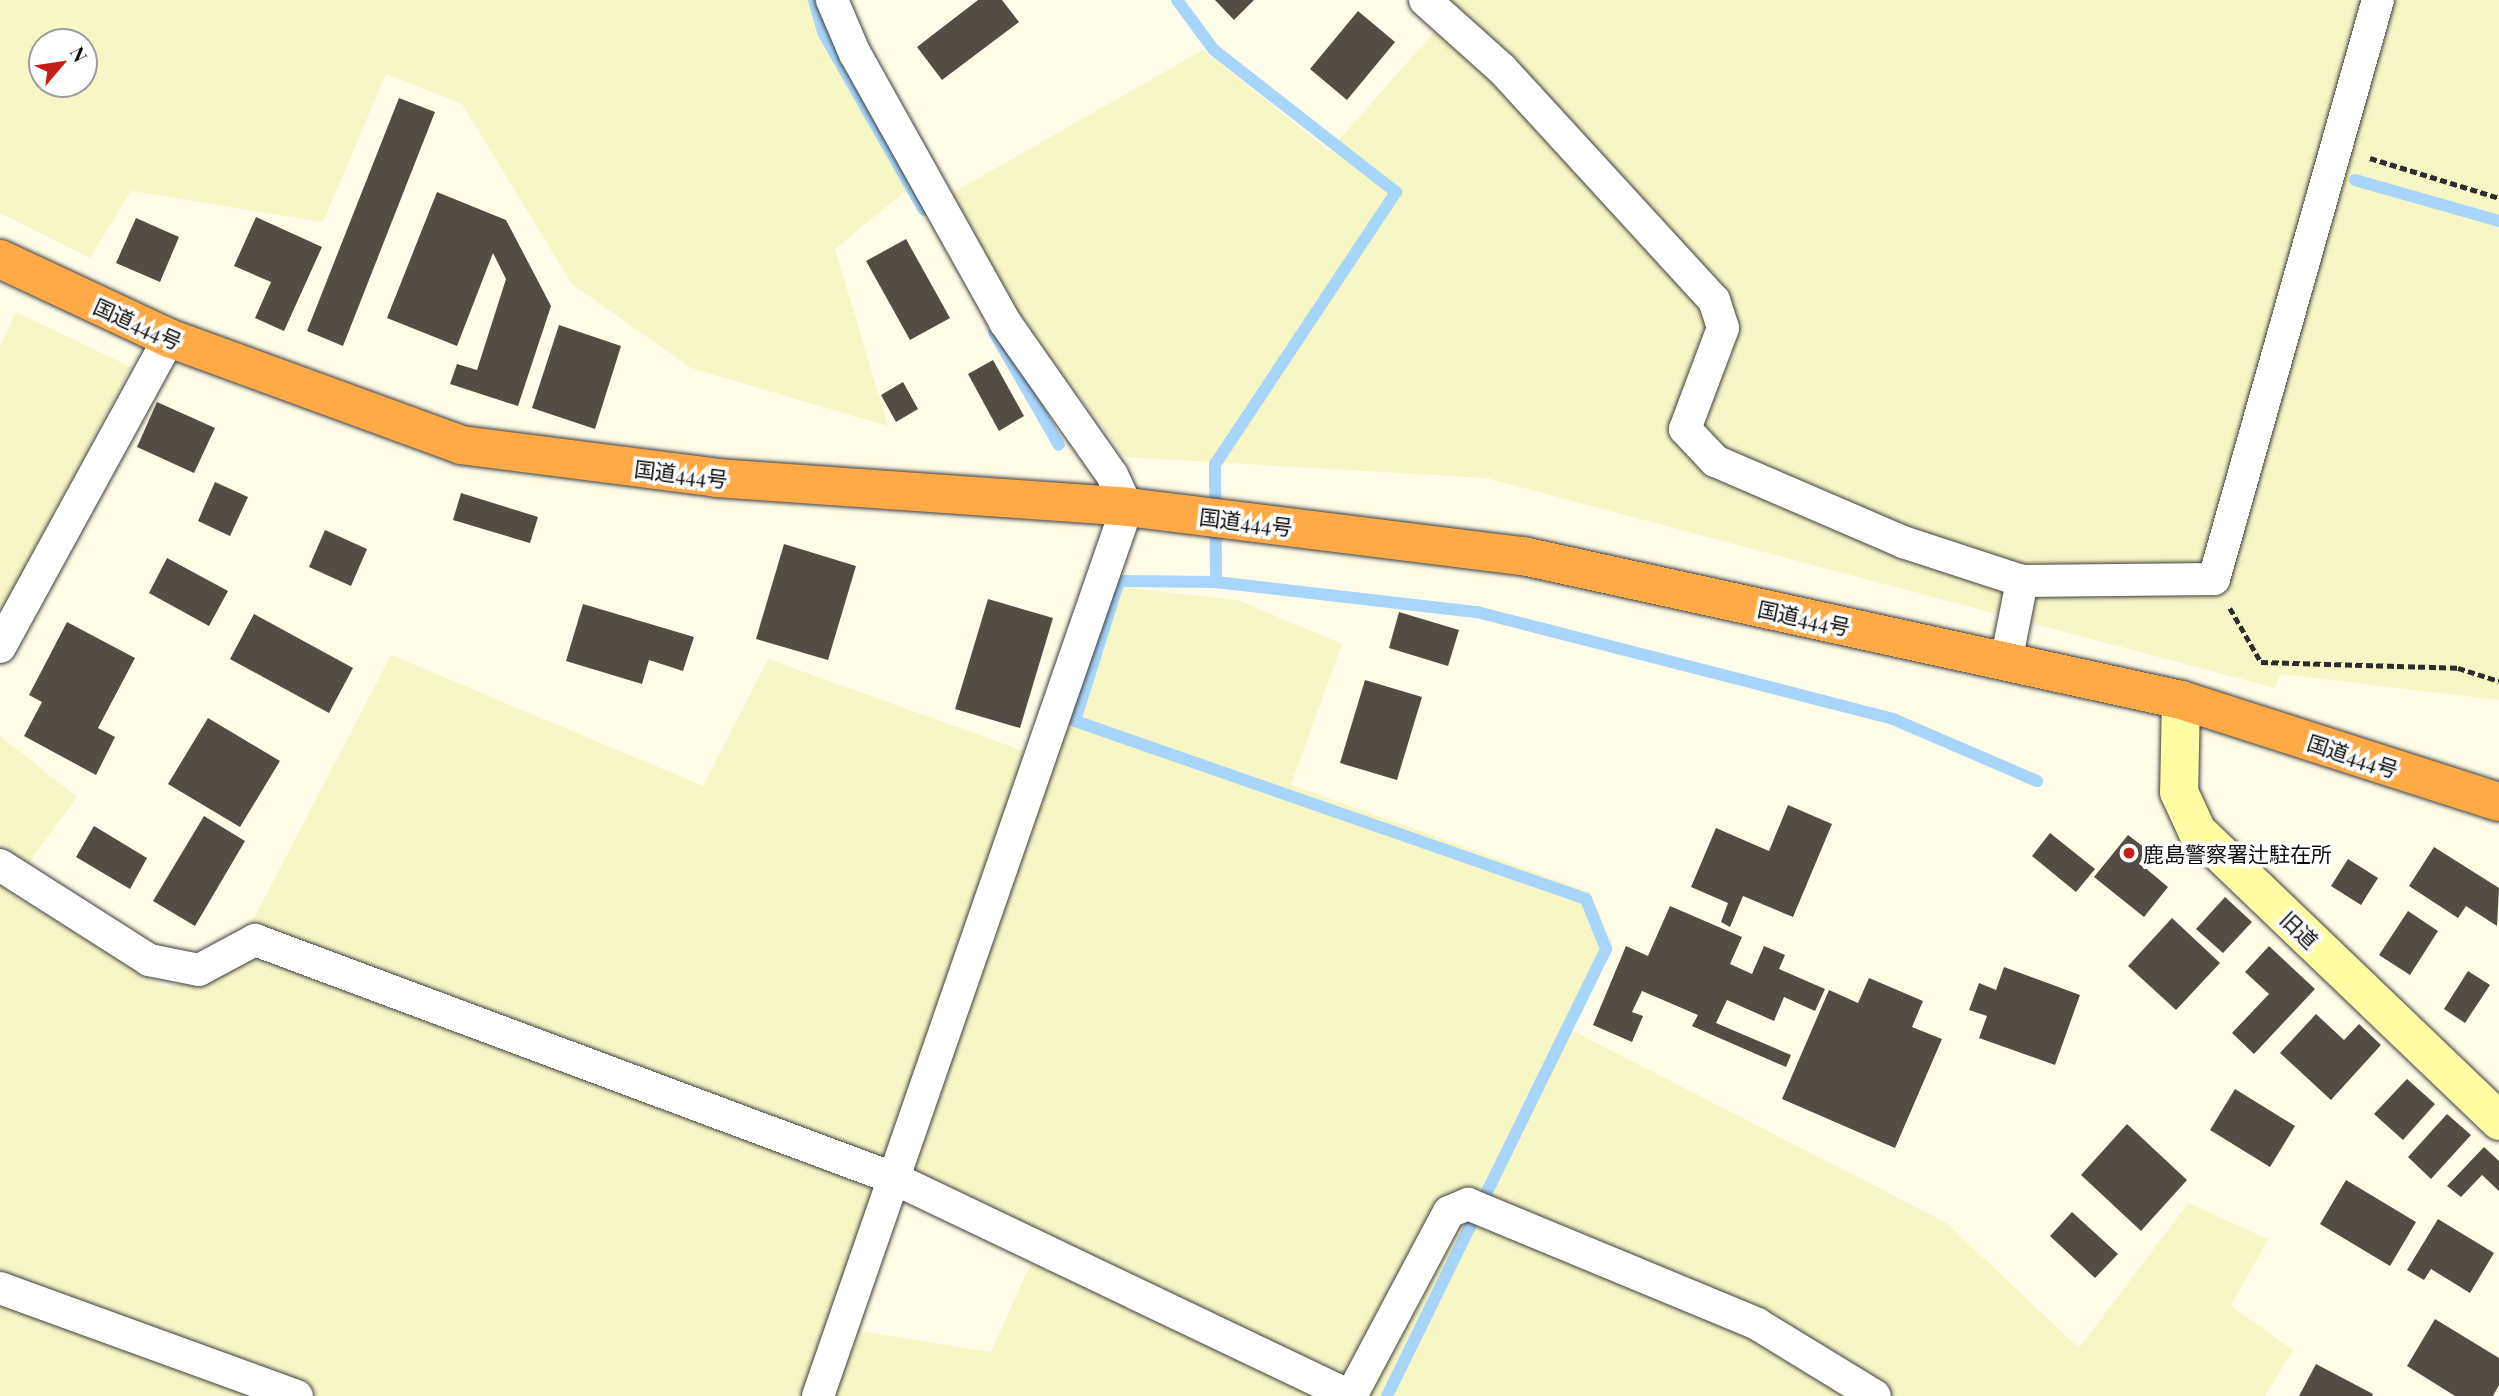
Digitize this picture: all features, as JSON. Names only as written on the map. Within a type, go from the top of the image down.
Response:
[{"type":"highway","name":"国道444号","points":[[0,258],[169,338],[461,445],[716,478],[1127,507],[1522,556],[2180,700],[2499,802]]},
{"type":"street","points":[[817,1396],[1127,507],[1112,475],[1005,322],[855,54],[832,0]]},
{"type":"street","points":[[1425,0],[1502,69],[1713,300],[1723,328],[1685,429],[1715,461],[1903,542],[2022,581],[2214,579],[2378,0]]},
{"type":"street","points":[[0,647],[169,338]]},
{"type":"street","points":[[2006,662],[2022,581]]},
{"type":"street","name":"旧道","points":[[2180,700],[2179,792],[2197,831],[2499,1121]]},
{"type":"street","points":[[0,865],[149,960],[199,970],[255,940],[893,1178],[1350,1396],[1449,1212],[1481,1211],[1757,1324],[1875,1396]]},
{"type":"street","points":[[0,1288],[297,1396]]},
{"type":"path","points":[[2336,148],[2499,198]]},
{"type":"path","points":[[2214,579],[2261,662],[2458,668],[2499,681]]},
{"type":"green space","points":[[0,0],[820,0],[916,182],[835,249],[888,426],[691,368],[572,284],[462,104],[386,74],[323,222],[131,191],[90,258],[0,213]]},
{"type":"green space","points":[[1435,0],[2499,0],[2499,700],[2280,674],[2275,688],[1486,478],[1125,457],[1018,314],[949,195],[1203,50],[1329,151],[1450,14]]},
{"type":"green space","points":[[16,312],[131,367],[0,613],[0,346]]},
{"type":"green space","points":[[1110,586],[1238,600],[1342,644],[1291,785],[1590,892],[1613,945],[1571,1030],[1945,1222],[2079,1348],[2188,1203],[2268,1239],[2231,1306],[2293,1350],[2265,1396],[0,1396],[0,736],[77,797],[7,892],[166,987],[225,974],[391,655],[703,786],[768,659],[1051,761]],"holes":[[[906,1194],[1034,1256],[991,1352],[859,1331]]]},
{"type":"building","points":[[978,0],[1002,0],[1019,22],[942,80],[917,47]]},
{"type":"building","points":[[1215,0],[1254,0],[1234,20]]},
{"type":"building","points":[[1358,11],[1395,42],[1347,100],[1310,69]]},
{"type":"building","points":[[399,98],[435,112],[343,346],[307,331]]},
{"type":"building","points":[[437,192],[506,220],[551,306],[518,406],[450,384],[457,364],[477,370],[506,279],[493,253],[457,346],[387,318]]},
{"type":"building","points":[[256,217],[322,247],[284,331],[255,318],[271,282],[234,266]]},
{"type":"building","points":[[136,218],[179,237],[160,282],[116,263]]},
{"type":"building","points":[[906,239],[950,318],[910,340],[866,261]]},
{"type":"building","points":[[559,325],[621,346],[595,429],[532,408]]},
{"type":"building","points":[[993,360],[1024,416],[999,431],[968,374]]},
{"type":"building","points":[[903,382],[918,409],[896,422],[881,395]]},
{"type":"building","points":[[157,402],[215,428],[194,473],[137,447]]},
{"type":"building","points":[[215,482],[248,497],[230,536],[198,521]]},
{"type":"building","points":[[461,493],[538,517],[530,543],[453,520]]},
{"type":"building","points":[[325,530],[367,549],[351,586],[309,567]]},
{"type":"building","points":[[784,544],[856,566],[828,660],[756,639]]},
{"type":"building","points":[[167,558],[228,591],[209,626],[149,593]]},
{"type":"building","points":[[988,599],[1053,618],[1020,728],[955,709]]},
{"type":"building","points":[[583,604],[694,637],[683,671],[649,660],[642,684],[566,661]]},
{"type":"building","points":[[1399,612],[1459,630],[1448,666],[1389,648]]},
{"type":"building","points":[[254,614],[353,668],[329,713],[230,659]]},
{"type":"building","points":[[67,622],[135,658],[98,728],[115,737],[96,775],[24,736],[42,702],[29,695]]},
{"type":"building","points":[[1365,680],[1422,697],[1397,780],[1340,763]]},
{"type":"building","points":[[208,718],[280,761],[240,827],[168,784]]},
{"type":"building","points":[[1788,805],[1832,824],[1793,917],[1743,896],[1730,927],[1721,922],[1728,903],[1691,887],[1716,828],[1769,851]]},
{"type":"building","points":[[204,816],[245,841],[195,926],[153,901]]},
{"type":"building","points":[[94,826],[147,858],[130,889],[76,857]]},
{"type":"building","points":[[2050,833],[2095,869],[2076,892],[2032,856]]},
{"type":"building","points":[[2128,835],[2153,854],[2143,866],[2168,887],[2144,917],[2094,877]]},
{"type":"building","points":[[2434,847],[2499,888],[2497,926],[2466,906],[2458,918],[2409,886]]},
{"type":"building","points":[[2348,859],[2378,878],[2361,905],[2331,886]]},
{"type":"building","points":[[2225,897],[2252,922],[2223,953],[2196,929]]},
{"type":"building","points":[[1670,906],[1742,937],[1730,964],[1752,974],[1764,946],[1785,955],[1779,969],[1825,989],[1815,1011],[1784,997],[1774,1021],[1727,1000],[1716,1023],[1791,1055],[1786,1067],[1692,1026],[1698,1015],[1642,991],[1632,1012],[1643,1016],[1632,1042],[1593,1025],[1626,946],[1648,956]]},
{"type":"building","points":[[2408,911],[2438,931],[2410,975],[2379,955]]},
{"type":"building","points":[[2172,918],[2220,963],[2176,1010],[2128,966]]},
{"type":"building","points":[[2269,946],[2315,989],[2254,1054],[2232,1033],[2269,994],[2245,972]]},
{"type":"building","points":[[2004,967],[2080,995],[2055,1065],[1979,1038],[1987,1016],[1969,1010],[1979,983],[1996,990]]},
{"type":"building","points":[[2468,971],[2490,985],[2465,1023],[2444,1009]]},
{"type":"building","points":[[1869,978],[1923,1001],[1912,1027],[1942,1039],[1895,1148],[1782,1099],[1829,990],[1858,1003]]},
{"type":"building","points":[[2316,1014],[2344,1040],[2359,1024],[2381,1045],[2331,1100],[2280,1053]]},
{"type":"building","points":[[2407,1079],[2435,1104],[2403,1140],[2374,1114]]},
{"type":"building","points":[[2235,1089],[2295,1126],[2270,1167],[2210,1130]]},
{"type":"building","points":[[2447,1114],[2471,1135],[2431,1179],[2408,1157]]},
{"type":"building","points":[[2127,1124],[2187,1180],[2141,1231],[2081,1175]]},
{"type":"building","points":[[2484,1147],[2499,1161],[2499,1191],[2482,1175],[2461,1197],[2447,1186]]},
{"type":"building","points":[[2346,1180],[2416,1222],[2390,1266],[2320,1224]]},
{"type":"building","points":[[2072,1212],[2118,1254],[2095,1278],[2050,1236]]},
{"type":"building","points":[[2438,1219],[2494,1253],[2470,1293],[2431,1269],[2424,1280],[2407,1270]]},
{"type":"building","points":[[2435,1319],[2499,1358],[2499,1385],[2493,1396],[2455,1396],[2407,1366]]},
{"type":"building","points":[[2316,1364],[2373,1394],[2372,1396],[2299,1396]]},
{"type":"waterway","points":[[814,0],[824,34],[924,210]]},
{"type":"waterway","points":[[1177,0],[1214,50],[1396,192],[1215,464],[1216,582]]},
{"type":"waterway","points":[[2355,180],[2499,221]]},
{"type":"waterway","points":[[994,332],[1059,445]]},
{"type":"waterway","points":[[1387,1396],[1606,949],[1586,899],[1075,721],[1119,581],[1216,582],[1477,612],[1893,719],[2037,781]]},
{"type":"place","name":"鹿島警察署辻駐在所","points":[[2129,853]]}]
